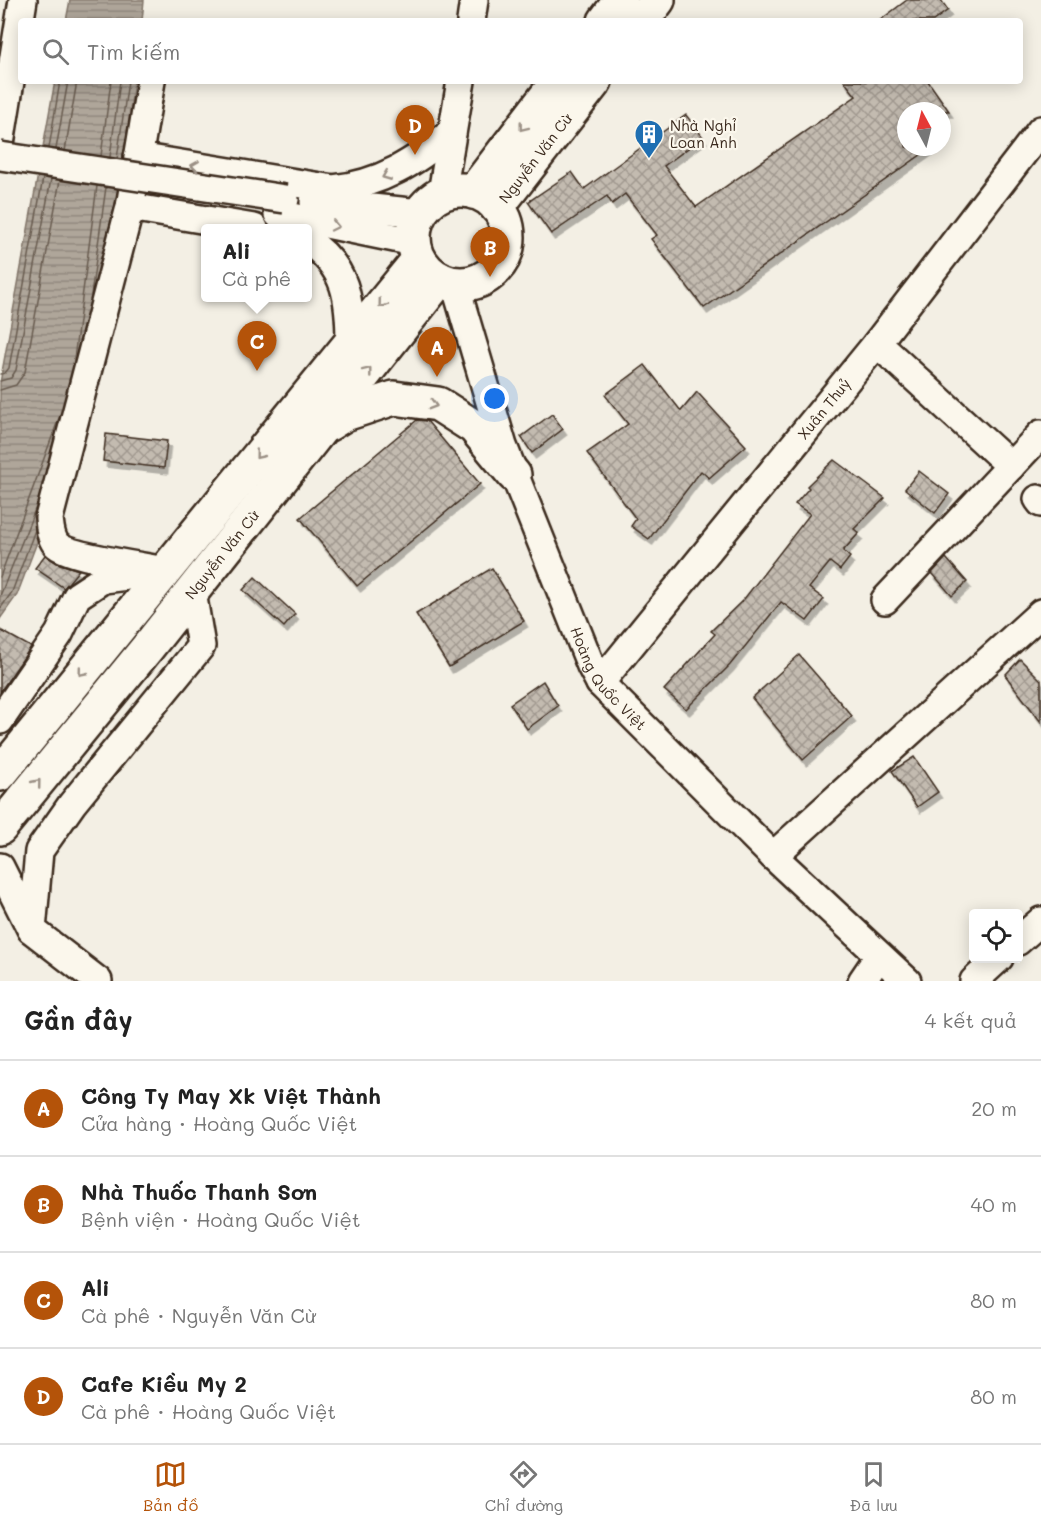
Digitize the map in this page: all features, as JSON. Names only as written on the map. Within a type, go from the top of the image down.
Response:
[{"type":"main road","points":[[607,18],[621,0]]},
{"type":"main road","points":[[644,18],[658,0]]},
{"type":"main road","name":"Nguyễn Văn Cừ","points":[[0,828],[148,647],[320,430],[445,234],[556,84]]},
{"type":"main road","name":"Nguyễn Văn Cừ","points":[[0,774],[350,343],[445,234],[592,84]]},
{"type":"main road","points":[[320,430],[345,414],[394,398],[438,404],[474,427],[514,475]]},
{"type":"street","points":[[20,18],[23,0]]},
{"type":"street","points":[[471,18],[474,0]]},
{"type":"street","points":[[1,133],[18,30]]},
{"type":"street","points":[[150,84],[130,207],[49,518],[51,535],[58,547],[81,555],[165,571]]},
{"type":"street","name":"Hoàng Quốc Việt","points":[[460,84],[452,132],[445,234],[503,446],[591,666],[600,683],[773,856],[907,981]]},
{"type":"street","name":"Xuân Thuỷ","points":[[600,683],[877,343],[1041,130]]},
{"type":"street","points":[[138,157],[333,189],[352,187],[392,174],[418,160],[452,132]]},
{"type":"street","points":[[0,156],[445,234]]},
{"type":"street","points":[[0,173],[281,207]]},
{"type":"street","points":[[130,207],[230,224]]},
{"type":"street","points":[[312,244],[330,260],[348,292],[350,343]]},
{"type":"street","points":[[877,343],[1011,466]]},
{"type":"street","points":[[885,600],[1041,434]]},
{"type":"street","points":[[0,720],[59,634],[76,596],[103,579],[165,571]]},
{"type":"street","points":[[32,930],[39,851],[72,804],[201,646],[192,592]]},
{"type":"street","points":[[773,856],[1041,613]]},
{"type":"street","points":[[0,867],[32,930],[98,981]]},
{"type":"street","points":[[1023,937],[1041,921]]},
{"type":"street","points":[[862,981],[879,956]]},
{"type":"street","points":[[974,981],[994,963]]},
{"type":"water","points":[[70,0],[144,0],[142,18],[67,18]]},
{"type":"water","points":[[54,84],[134,84],[92,397],[17,595],[0,619],[0,383]]},
{"type":"building","points":[[907,0],[941,0],[948,10],[937,18],[883,18]]},
{"type":"building","points":[[846,84],[930,84],[943,102],[897,102],[897,156],[919,156],[704,308],[651,239],[657,235],[625,194],[612,204],[607,196],[551,234],[528,202],[572,172],[584,189],[686,115],[703,137],[664,166],[696,207],[856,96]]},
{"type":"building","points":[[645,365],[681,411],[697,392],[746,446],[709,478],[701,471],[649,539],[631,526],[636,519],[587,453],[628,424],[605,395]]},
{"type":"building","points":[[552,414],[563,429],[532,453],[521,437]]},
{"type":"building","points":[[417,420],[427,421],[480,484],[357,586],[300,518]]},
{"type":"building","points":[[106,434],[167,441],[164,468],[103,461]]},
{"type":"building","points":[[834,460],[885,498],[854,529],[859,533],[843,551],[850,557],[840,570],[830,562],[809,588],[824,599],[807,621],[781,602],[730,665],[686,709],[664,690],[715,634],[711,631],[744,599],[810,514],[795,504],[809,488],[807,486]]},
{"type":"building","points":[[919,471],[949,494],[935,513],[905,489]]},
{"type":"building","points":[[45,555],[57,563],[79,570],[64,588],[35,568]]},
{"type":"building","points":[[946,558],[967,582],[952,596],[932,573]]},
{"type":"building","points":[[492,568],[524,621],[449,667],[416,614]]},
{"type":"building","points":[[255,577],[295,614],[284,627],[243,590]]},
{"type":"building","points":[[0,630],[31,647],[0,692]]},
{"type":"building","points":[[799,655],[852,716],[803,760],[752,698]]},
{"type":"building","points":[[1020,659],[1041,680],[1041,722],[1005,675]]},
{"type":"building","points":[[543,681],[558,706],[527,729],[510,704]]},
{"type":"building","points":[[914,757],[938,792],[917,807],[892,771]]},
{"type":"place","name":"Cafe Kiều My 2","points":[[415,155]]},
{"type":"place","name":"Nhà Nghỉ Loan Anh","points":[[649,160]]},
{"type":"place","name":"Nhà Thuốc Thanh Sơn","points":[[490,277]]},
{"type":"place","name":"Ali","points":[[257,371]]},
{"type":"place","name":"Công Ty May Xk Việt Thành","points":[[437,377]]}]
